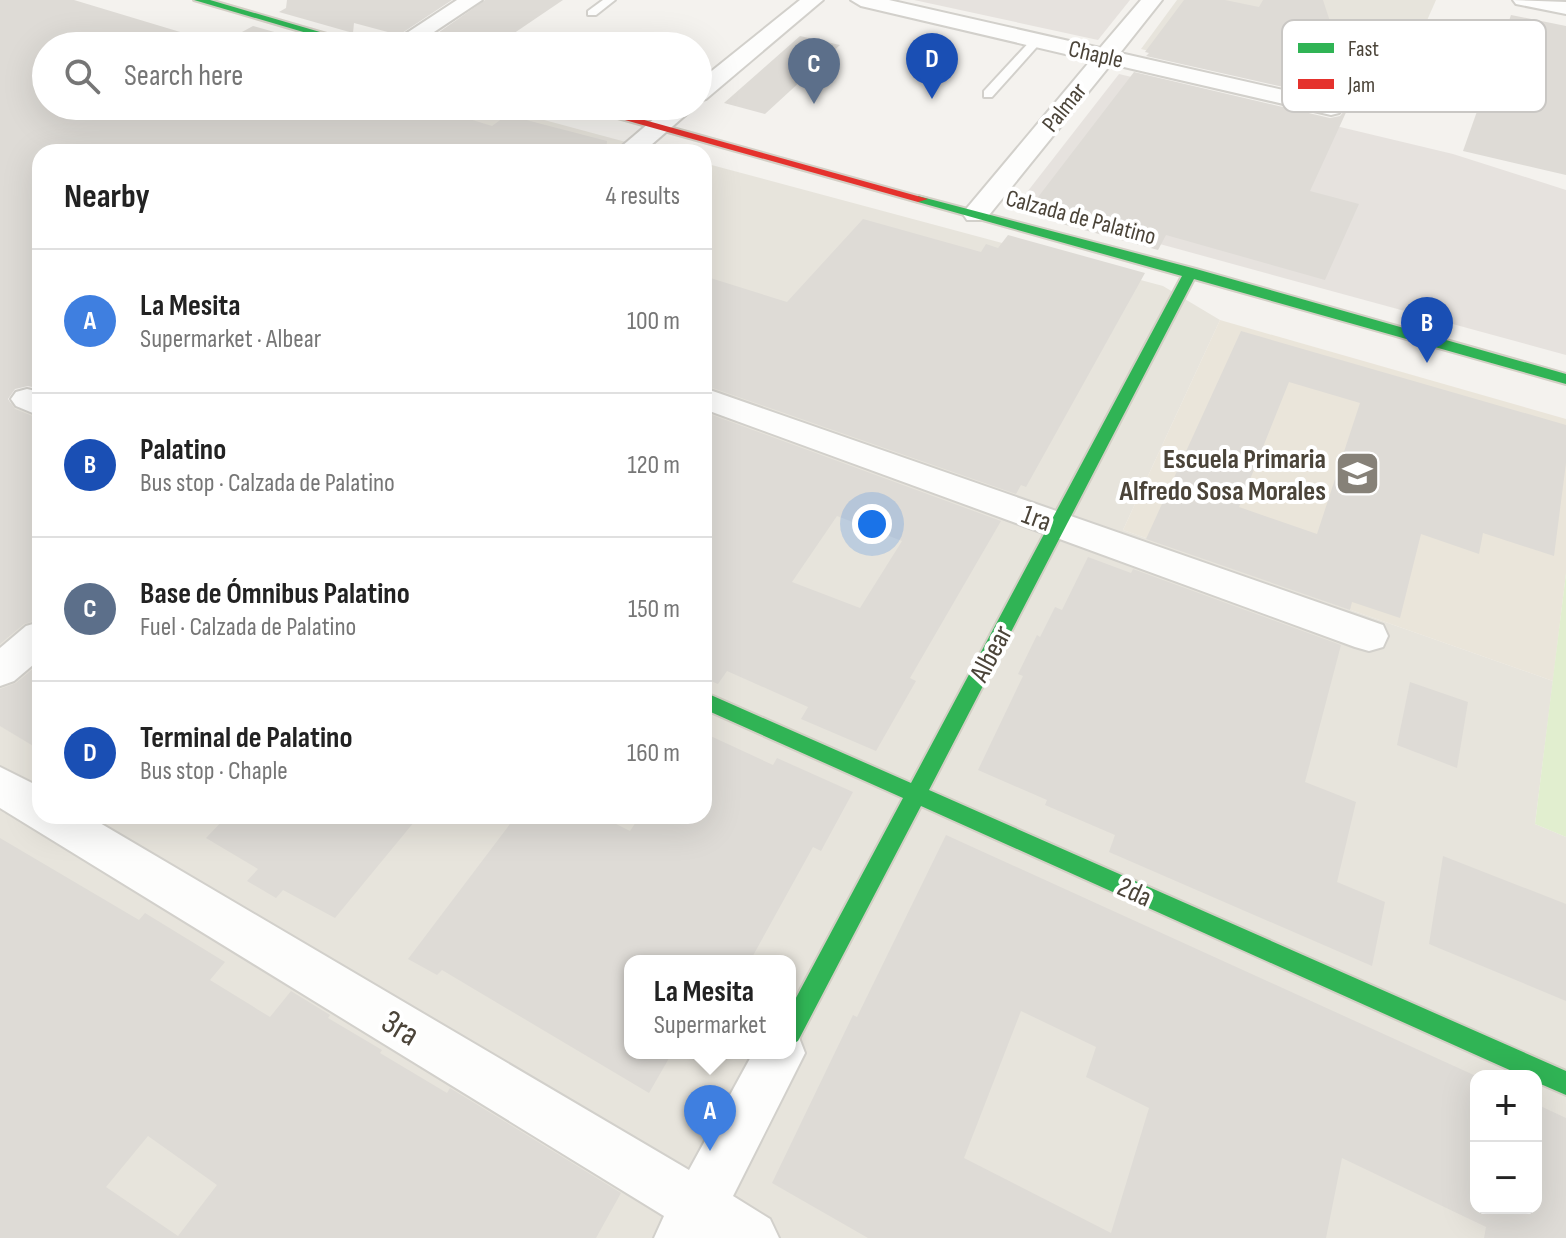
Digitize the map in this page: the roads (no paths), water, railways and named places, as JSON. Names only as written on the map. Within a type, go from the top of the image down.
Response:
[{"type":"street","points":[[199,0],[313,32]]},
{"type":"street","points":[[421,32],[472,0]]},
{"type":"street","points":[[712,83],[813,0]]},
{"type":"street","name":"Chaple","points":[[861,0],[1282,97]]},
{"type":"street","name":"Palmar","points":[[976,214],[1152,0]]},
{"type":"street","points":[[1523,0],[1566,8]]},
{"type":"street","name":"Calzada de Palatino","points":[[632,120],[1191,272],[1566,379]]},
{"type":"street","points":[[638,144],[667,120]]},
{"type":"street","name":"Albear","points":[[796,1022],[1191,272]]},
{"type":"street","name":"1ra","points":[[712,401],[1369,636]]},
{"type":"street","points":[[0,670],[32,644]]},
{"type":"street","name":"2da","points":[[712,704],[1566,1083]]},
{"type":"street","points":[[0,786],[32,805]]},
{"type":"street","name":"3ra","points":[[63,824],[691,1222],[751,1238]]},
{"type":"street","points":[[691,1222],[777,1059]]},
{"type":"lane","points":[[592,13],[610,0]]},
{"type":"lane","points":[[988,94],[1037,40]]},
{"type":"place","name":"Terminal de Palatino","points":[[932,99]]},
{"type":"place","name":"Base de Ómnibus Palatino","points":[[814,104]]},
{"type":"place","name":"Palatino","points":[[1427,363]]},
{"type":"place","name":"Escuela Primaria Alfredo Sosa Morales","points":[[1357,474]]},
{"type":"place","name":"La Mesita","points":[[710,1151]]}]
